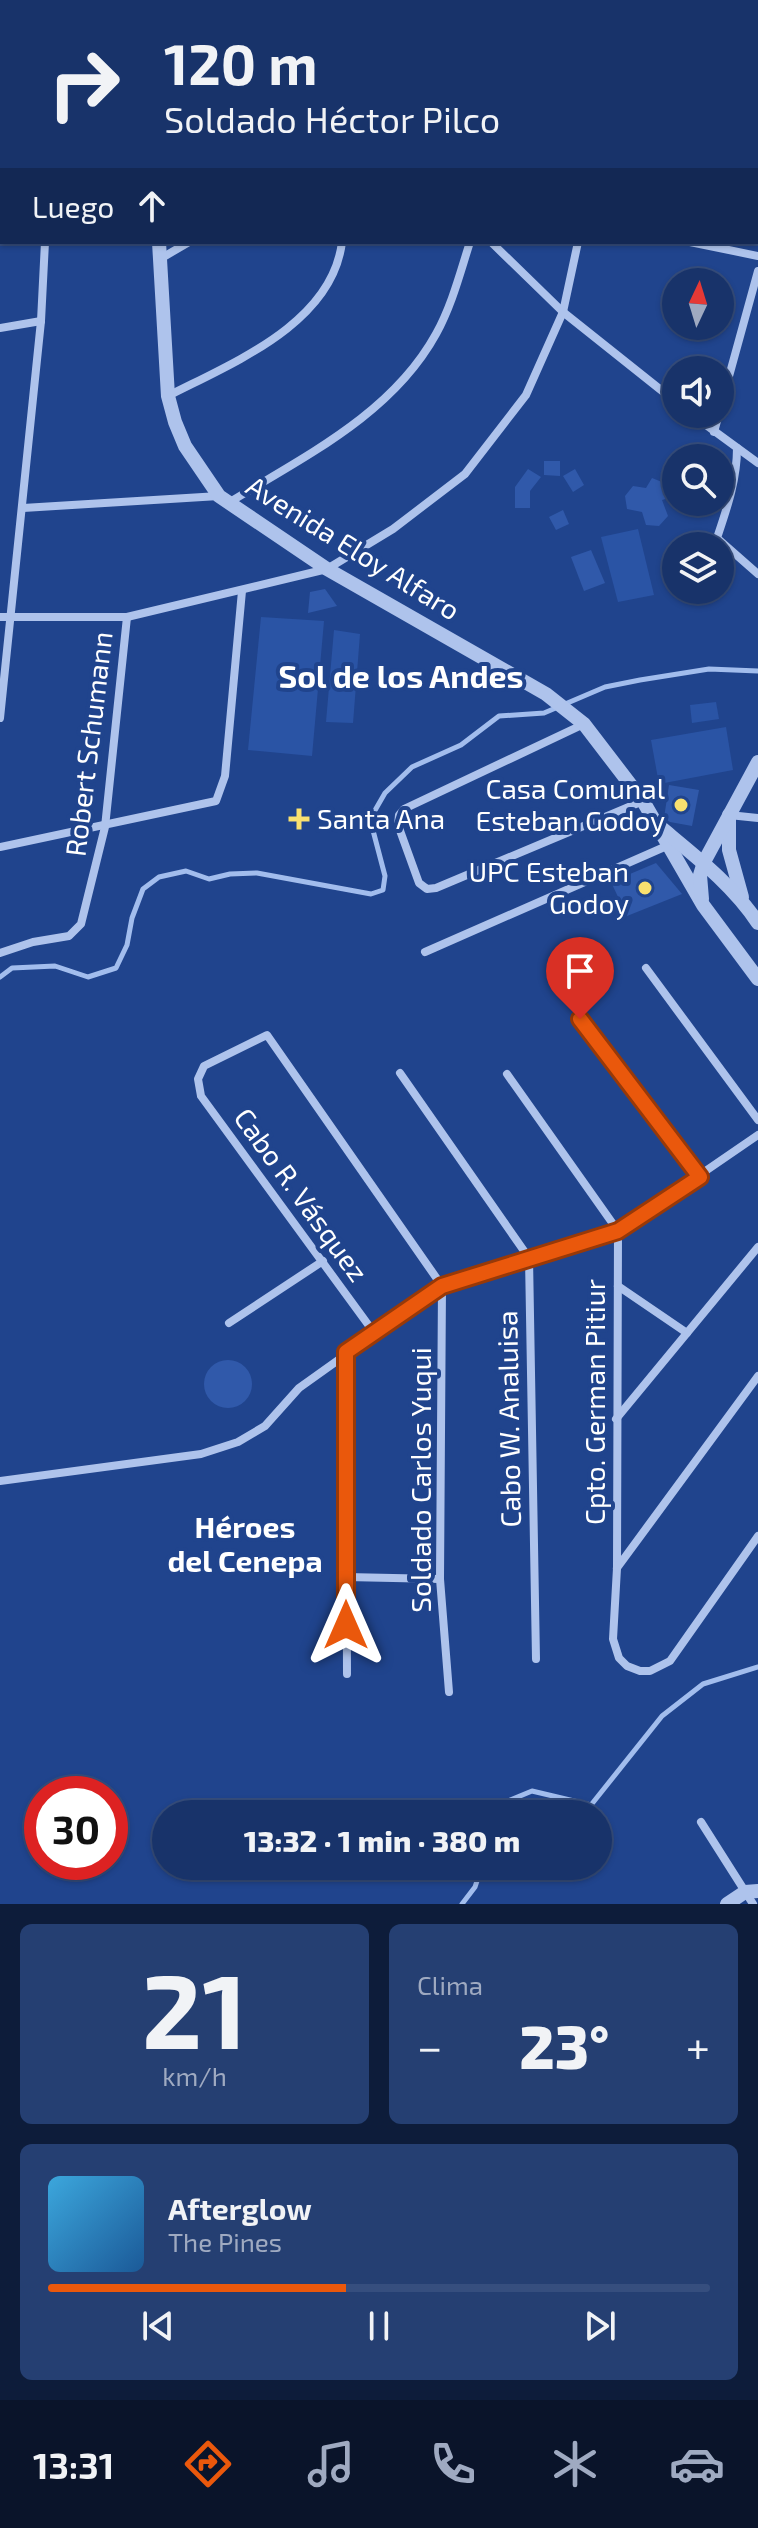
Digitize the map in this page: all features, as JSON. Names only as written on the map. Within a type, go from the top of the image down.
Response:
[{"type":"street","points":[[0,718],[5,617],[23,508],[41,321],[45,244]]},
{"type":"street","name":"Avenida Eloy Alfaro","points":[[159,244],[168,396],[185,446],[224,499],[327,569],[546,694],[579,720],[643,801],[672,843],[703,905],[758,979]]},
{"type":"street","points":[[160,259],[186,244]]},
{"type":"street","points":[[168,396],[232,363],[292,324],[326,286],[337,267],[342,244]]},
{"type":"street","points":[[23,508],[224,499],[350,426],[412,371],[437,332],[451,301],[469,244]]},
{"type":"street","points":[[493,244],[563,312],[662,391]]},
{"type":"street","points":[[5,617],[127,617],[242,591],[327,569],[393,529],[465,474],[526,395],[563,312],[578,244]]},
{"type":"street","points":[[700,244],[758,256]]},
{"type":"street","points":[[734,358],[758,271]]},
{"type":"street","points":[[0,328],[41,321]]},
{"type":"street","points":[[709,428],[758,463]]},
{"type":"street","points":[[714,432],[715,428]]},
{"type":"street","points":[[737,448],[737,470],[717,538],[758,574]]},
{"type":"street","points":[[0,847],[212,804],[219,797],[226,764],[242,591]]},
{"type":"street","name":"Robert Schumann","points":[[0,953],[33,942],[69,936],[81,924],[105,827],[127,617]]},
{"type":"street","points":[[579,720],[404,809],[399,815],[398,825],[419,883],[427,889],[436,888],[643,801]]},
{"type":"street","points":[[703,905],[700,875],[704,862],[758,762]]},
{"type":"street","points":[[729,815],[758,818]]},
{"type":"street","points":[[729,815],[729,850],[750,902]]},
{"type":"street","points":[[425,952],[672,843]]},
{"type":"street","name":"Avenida Eloy Alfaro","points":[[672,843],[704,862],[750,902],[758,923]]},
{"type":"street","points":[[646,968],[758,1120]]},
{"type":"street","points":[[580,1019],[700,1177]]},
{"type":"street","name":"Cabo R. Vásquez","points":[[375,1334],[201,1096],[198,1079],[204,1066],[267,1035],[442,1286]]},
{"type":"street","points":[[400,1073],[529,1258]]},
{"type":"street","points":[[507,1074],[618,1231]]},
{"type":"street","points":[[0,1481],[201,1454],[256,1433],[299,1388],[442,1286],[618,1231],[758,1135]]},
{"type":"street","name":"Cpto. German Pitiur","points":[[618,1231],[617,1568],[613,1639],[619,1658],[627,1666],[640,1671],[661,1667],[670,1661],[758,1536]]},
{"type":"street","points":[[616,1419],[758,1247]]},
{"type":"street","name":"Cabo W. Analuisa","points":[[529,1258],[536,1659]]},
{"type":"street","points":[[229,1323],[323,1261]]},
{"type":"street","name":"Soldado Carlos Yuqui","points":[[442,1286],[440,1579],[449,1692]]},
{"type":"street","points":[[618,1286],[687,1333]]},
{"type":"street","points":[[346,1352],[347,1674]]},
{"type":"street","points":[[617,1568],[758,1376]]},
{"type":"street","points":[[346,1577],[440,1579]]},
{"type":"street","points":[[701,1822],[752,1896],[727,1904]]},
{"type":"shaded area","points":[[638,529],[654,595],[618,602],[601,537]]},
{"type":"shaded area","points":[[261,617],[324,621],[312,756],[248,750]]},
{"type":"shaded area","points":[[334,630],[360,634],[353,723],[326,722]]},
{"type":"shaded area","points":[[716,702],[719,719],[692,723],[690,705]]},
{"type":"shaded area","points":[[726,727],[733,770],[659,784],[651,740]]},
{"type":"building","points":[[544,461],[560,461],[560,476],[544,475]]},
{"type":"building","points":[[528,469],[541,477],[530,491],[530,508],[515,508],[515,487]]},
{"type":"building","points":[[575,469],[584,485],[573,492],[563,476]]},
{"type":"building","points":[[652,478],[662,482],[662,516],[668,516],[659,526],[646,525],[642,512],[627,509],[625,496],[633,486],[646,488]]},
{"type":"building","points":[[563,510],[569,524],[556,530],[549,517]]},
{"type":"building","points":[[591,550],[605,583],[584,591],[571,557]]},
{"type":"building","points":[[325,589],[337,606],[308,613],[310,592]]},
{"type":"building","name":"Casa Comunal Esteban Godoy","points":[[669,785],[699,790],[692,826],[664,818]]},
{"type":"building","name":"UPC Esteban Godoy","points":[[656,863],[682,894],[627,916],[611,882]]},
{"type":"building","points":[[228,1360],[245,1367],[252,1384],[245,1401],[228,1408],[211,1401],[204,1384],[211,1367]]},
{"type":"waterway","points":[[0,977],[12,968],[55,966],[88,977],[116,968],[127,945],[132,918],[143,889],[159,877],[186,871],[209,879],[257,873],[371,894],[383,890],[385,876],[370,819],[385,793],[412,767],[461,745],[499,716],[544,713],[605,687],[640,680],[709,669],[758,671]]},
{"type":"waterway","points":[[595,1800],[662,1716],[703,1684],[758,1667]]},
{"type":"waterway","points":[[510,1800],[532,1791],[570,1800]]},
{"type":"waterway","points":[[462,1904],[477,1880]]},
{"type":"place","name":"Casa Comunal Esteban Godoy","points":[[681,805]]},
{"type":"place","name":"Santa Ana","points":[[299,819]]},
{"type":"place","name":"UPC Esteban Godoy","points":[[645,888]]},
{"type":"district","name":"Sol de los Andes","points":[[401,677]]},
{"type":"district","name":"Héroes del Cenepa","points":[[245,1545]]},
{"type":"route","points":[[346,1625],[346,1352],[442,1286],[618,1231],[700,1177],[580,1019]]}]
